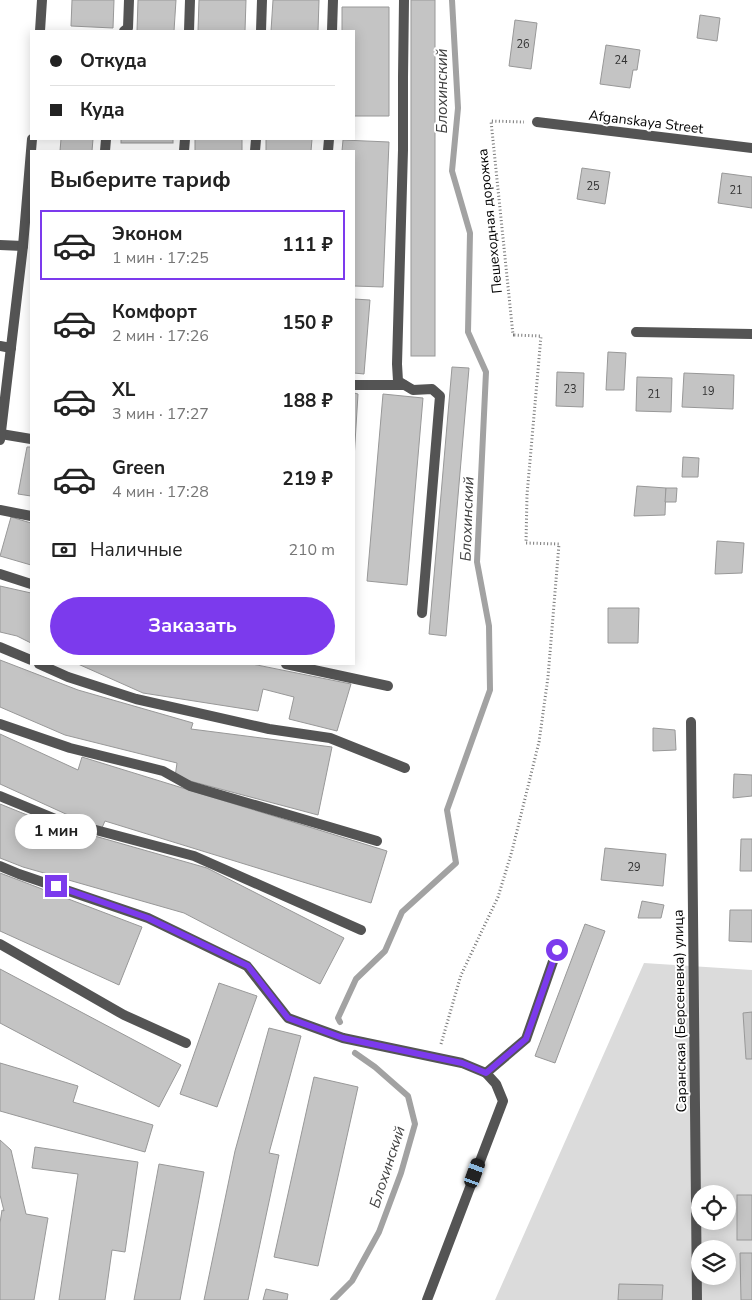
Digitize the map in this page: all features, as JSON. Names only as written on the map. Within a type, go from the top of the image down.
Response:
[{"type":"street","points":[[40,30],[42,0]]},
{"type":"street","points":[[125,30],[128,28],[129,0]]},
{"type":"street","points":[[189,30],[190,0]]},
{"type":"street","points":[[261,30],[262,0]]},
{"type":"street","points":[[332,30],[333,0]]},
{"type":"street","points":[[404,0],[398,381],[413,390],[432,389],[440,396],[422,613]]},
{"type":"street","name":"Afganskaya Street","points":[[537,122],[752,148]]},
{"type":"street","points":[[30,166],[24,246],[0,437],[30,439]]},
{"type":"street","points":[[0,245],[24,246]]},
{"type":"street","points":[[636,332],[752,334]]},
{"type":"street","points":[[0,346],[11,348]]},
{"type":"street","points":[[355,385],[404,385]]},
{"type":"street","points":[[0,510],[30,516]]},
{"type":"street","points":[[0,574],[30,584]]},
{"type":"street","points":[[0,647],[30,660]]},
{"type":"street","points":[[41,665],[68,677],[136,699],[269,729],[330,738],[404,768]]},
{"type":"street","points":[[291,665],[388,686]]},
{"type":"street","name":"Саранская (Берсеневка) улица","points":[[691,722],[697,1300]]},
{"type":"street","points":[[0,724],[70,748],[162,772],[190,786],[377,841]]},
{"type":"street","points":[[0,796],[58,820],[194,856],[361,930]]},
{"type":"street","points":[[0,866],[148,918],[248,966],[288,1018],[343,1038],[462,1063],[486,1073],[496,1084],[503,1101],[428,1300]]},
{"type":"street","points":[[0,944],[124,1015],[186,1043]]},
{"type":"street","points":[[486,1073],[526,1039],[557,950]]},
{"type":"path","name":"Пешеходная дорожка","points":[[513,335],[491,121],[537,122]]},
{"type":"path","points":[[513,335],[542,336]]},
{"type":"path","points":[[436,1058],[461,975],[498,897],[512,851],[538,742],[548,677],[559,544],[526,543],[527,495],[541,336],[513,335]]},
{"type":"shaded area","points":[[644,963],[752,970],[752,1300],[495,1300]]},
{"type":"building","points":[[72,0],[114,0],[113,28],[71,26]]},
{"type":"building","points":[[138,0],[176,0],[174,30],[137,30]]},
{"type":"building","points":[[199,0],[246,0],[245,30],[198,30]]},
{"type":"building","points":[[273,0],[319,0],[318,30],[271,30]]},
{"type":"building","points":[[411,0],[435,0],[435,356],[411,356]]},
{"type":"building","points":[[342,7],[389,7],[389,116],[355,116],[355,30],[342,30]]},
{"type":"building","points":[[700,15],[720,18],[717,41],[697,38]]},
{"type":"building","points":[[515,20],[537,23],[531,69],[509,66]]},
{"type":"building","points":[[606,45],[640,50],[637,70],[633,70],[630,88],[600,84]]},
{"type":"building","points":[[61,140],[93,140],[92,150],[60,150]]},
{"type":"building","points":[[121,140],[173,140],[173,143],[121,143]]},
{"type":"building","points":[[195,140],[242,140],[242,150],[195,150]]},
{"type":"building","points":[[266,140],[312,140],[311,150],[266,150]]},
{"type":"building","points":[[343,140],[389,142],[383,287],[355,286],[355,150],[342,150]]},
{"type":"building","points":[[582,168],[610,172],[605,204],[577,199]]},
{"type":"building","points":[[722,173],[752,177],[752,208],[718,203]]},
{"type":"building","points":[[355,299],[370,300],[364,374],[355,373]]},
{"type":"building","points":[[608,352],[626,353],[624,390],[606,390]]},
{"type":"building","points":[[452,367],[469,368],[446,636],[429,634]]},
{"type":"building","points":[[557,372],[584,373],[583,407],[556,406]]},
{"type":"building","points":[[684,373],[734,375],[733,409],[682,407]]},
{"type":"building","points":[[637,377],[672,378],[671,412],[636,411]]},
{"type":"building","points":[[355,393],[358,394],[355,443]]},
{"type":"building","points":[[383,394],[423,398],[407,585],[367,581]]},
{"type":"building","points":[[27,447],[30,447],[30,496],[18,494]]},
{"type":"building","points":[[683,457],[699,458],[698,477],[682,477]]},
{"type":"building","points":[[637,486],[666,488],[665,515],[634,516]]},
{"type":"building","points":[[666,488],[677,488],[676,502],[665,502]]},
{"type":"building","points":[[11,517],[30,523],[30,565],[0,556]]},
{"type":"building","points":[[717,541],[744,543],[742,573],[715,574]]},
{"type":"building","points":[[0,586],[30,593],[30,642],[17,636],[0,632]]},
{"type":"building","points":[[608,608],[639,608],[638,643],[608,643]]},
{"type":"building","points":[[0,660],[78,690],[193,723],[191,729],[332,747],[318,815],[175,777],[177,763],[65,735],[0,707]]},
{"type":"building","points":[[80,665],[257,665],[351,684],[337,731],[289,719],[294,697],[263,689],[258,711],[143,693]]},
{"type":"building","points":[[653,728],[675,730],[676,750],[653,751]]},
{"type":"building","points":[[0,734],[78,770],[82,757],[387,851],[371,903],[105,821],[101,830],[0,784]]},
{"type":"building","points":[[734,774],[752,775],[752,796],[733,798]]},
{"type":"building","points":[[0,804],[42,821],[207,868],[344,938],[320,984],[184,913],[23,867],[0,858]]},
{"type":"building","points":[[741,839],[752,839],[752,871],[740,871]]},
{"type":"building","points":[[605,848],[666,854],[663,886],[601,880]]},
{"type":"building","points":[[0,873],[142,927],[119,985],[0,931]]},
{"type":"building","points":[[642,901],[664,905],[661,918],[638,918]]},
{"type":"building","points":[[730,910],[752,910],[752,942],[729,941]]},
{"type":"building","points":[[585,924],[605,931],[555,1063],[535,1056]]},
{"type":"building","points":[[0,969],[181,1065],[159,1107],[0,1023]]},
{"type":"building","points":[[219,983],[257,996],[217,1107],[180,1094]]},
{"type":"building","points":[[752,1012],[752,1059],[746,1059],[743,1013]]},
{"type":"building","points":[[269,1028],[301,1036],[269,1153],[279,1155],[248,1300],[204,1300],[235,1151]]},
{"type":"building","points":[[0,1063],[78,1086],[73,1102],[153,1125],[145,1152],[0,1111]]},
{"type":"building","points":[[314,1077],[358,1087],[318,1266],[274,1257]]},
{"type":"building","points":[[0,1140],[11,1150],[26,1214],[48,1218],[34,1300],[0,1300],[0,1223],[2,1210],[4,1211],[0,1195]]},
{"type":"building","points":[[35,1147],[138,1162],[125,1252],[112,1250],[105,1300],[59,1300],[78,1174],[32,1168]]},
{"type":"building","points":[[159,1164],[204,1172],[180,1300],[134,1300]]},
{"type":"building","points":[[737,1195],[752,1195],[752,1240],[737,1240]]},
{"type":"building","points":[[740,1253],[752,1253],[752,1300],[741,1300]]},
{"type":"building","points":[[619,1284],[663,1285],[662,1300],[618,1300]]},
{"type":"building","points":[[266,1289],[288,1294],[287,1300],[263,1300]]},
{"type":"waterway","name":"Блохинский","points":[[340,1022],[338,1018],[356,979],[385,951],[402,912],[456,863],[447,810],[490,690],[489,626],[477,562],[486,372],[468,332],[470,233],[452,171],[458,108],[452,0]]},
{"type":"waterway","name":"Блохинский","points":[[333,1300],[352,1281],[379,1232],[401,1173],[415,1124],[408,1096],[375,1067],[355,1053]]},
{"type":"route","points":[[56,886],[148,918],[248,966],[288,1018],[343,1038],[462,1063],[486,1073],[526,1039],[557,950]]}]
